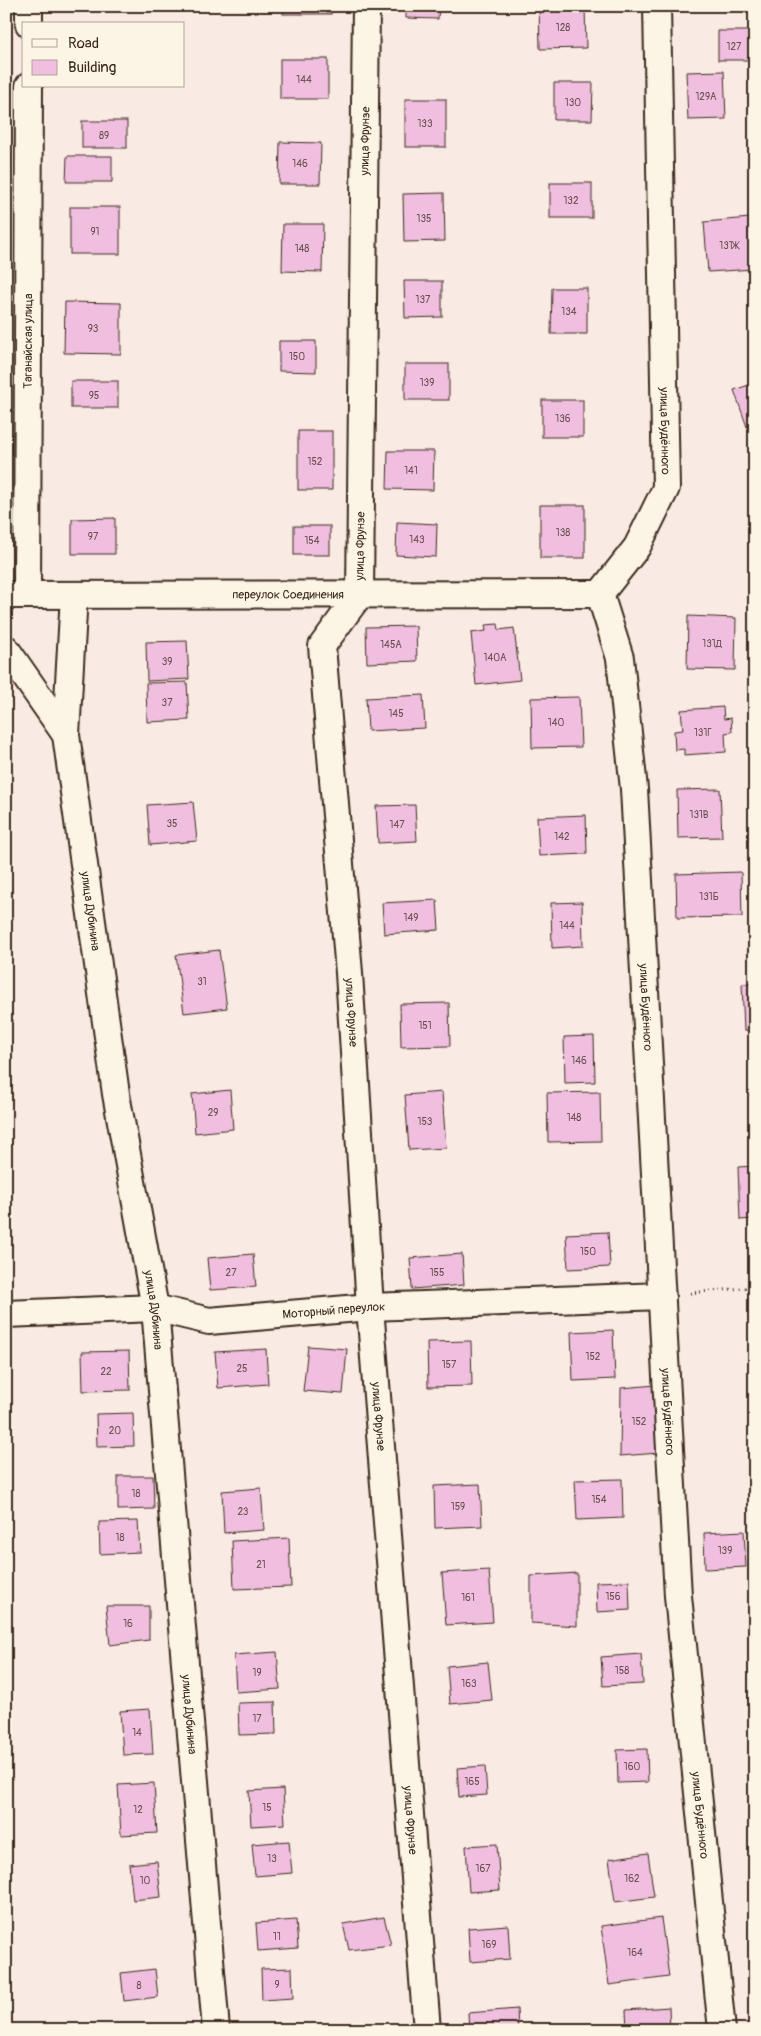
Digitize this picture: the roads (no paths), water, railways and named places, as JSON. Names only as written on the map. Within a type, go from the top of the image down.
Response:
[{"type":"street","points":[[29,6],[29,22]]},
{"type":"street","name":"улица Фрунзе","points":[[366,6],[360,594],[322,646],[349,973],[370,1307],[427,2030]]},
{"type":"street","name":"улица Будённого","points":[[657,6],[666,488],[637,547],[600,594],[620,658],[634,789],[678,1596],[722,2030]]},
{"type":"street","name":"Таганайская улица","points":[[17,595],[29,88]]},
{"type":"street","name":"переулок Соединения","points":[[17,595],[600,594]]},
{"type":"street","name":"улица Дубинина","points":[[74,595],[66,735],[116,1094],[155,1308],[216,2030]]},
{"type":"street","points":[[6,649],[66,735]]},
{"type":"street","name":"Моторный переулок","points":[[6,1314],[155,1308],[209,1321],[370,1307],[662,1296]]}]
